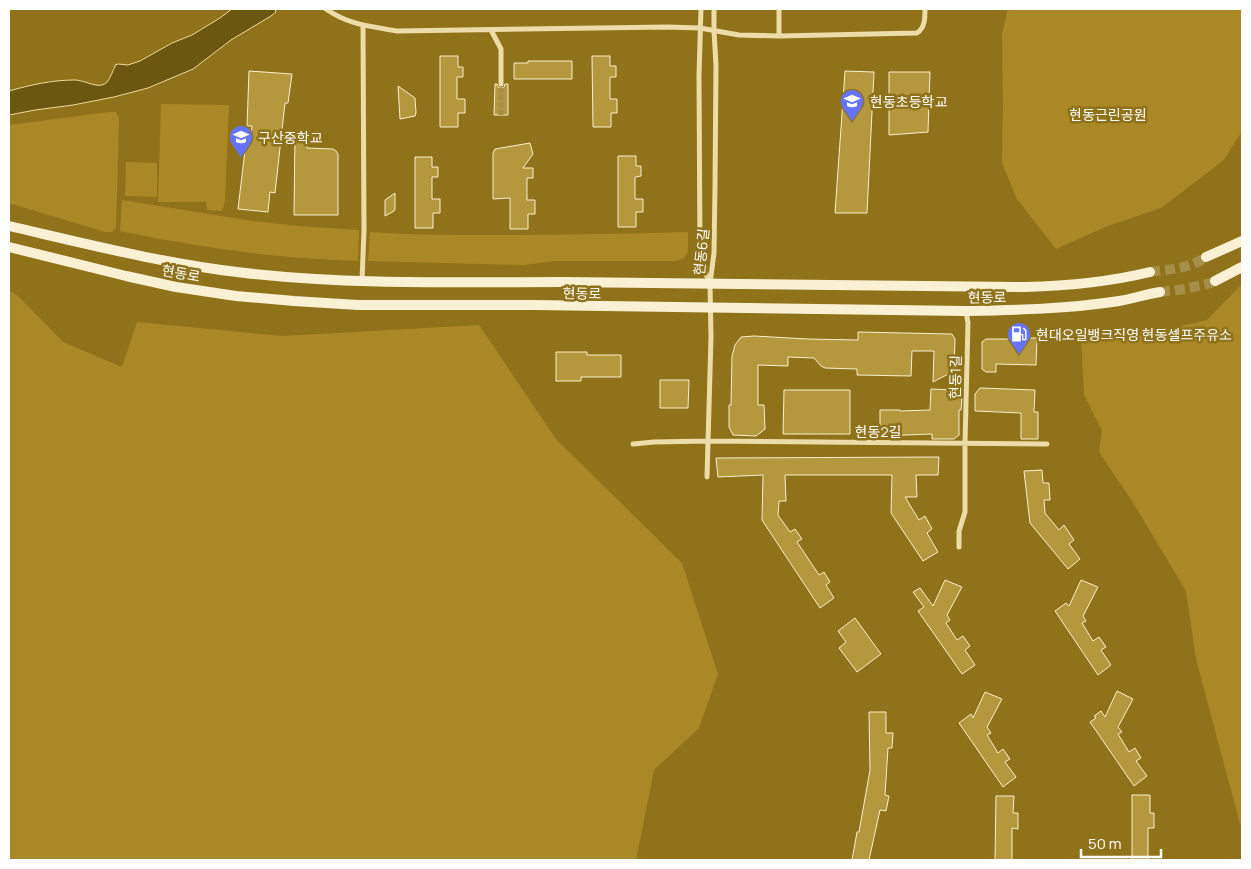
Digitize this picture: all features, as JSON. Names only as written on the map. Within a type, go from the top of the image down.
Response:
[{"type":"main road","name":"현동로","points":[[9,226],[129,254],[195,267],[248,274],[362,282],[885,284],[1025,287],[1104,281],[1150,272]]},
{"type":"main road","points":[[1206,257],[1242,241]]},
{"type":"main road","name":"현동로","points":[[9,247],[176,287],[236,296],[358,305],[1028,310],[1121,301],[1160,292]]},
{"type":"main road","points":[[1215,281],[1242,267]]},
{"type":"street","points":[[326,9],[344,20],[397,31],[667,27],[700,28],[739,35],[779,36],[916,33],[923,26],[925,9]]},
{"type":"street","name":"현동6길","points":[[701,9],[699,75],[700,255],[710,284]]},
{"type":"street","name":"현동6길","points":[[710,284],[714,253],[716,65],[714,9]]},
{"type":"street","points":[[779,36],[780,9]]},
{"type":"street","points":[[362,282],[364,231],[364,25]]},
{"type":"street","points":[[491,30],[501,49],[501,84]]},
{"type":"street","points":[[707,477],[711,337],[710,284]]},
{"type":"street","name":"현동1길","points":[[959,546],[959,531],[965,512],[968,323],[966,311]]},
{"type":"street","name":"현동2길","points":[[633,444],[708,441],[1048,444]]},
{"type":"green space","name":"현동근린공원","points":[[1008,9],[1242,9],[1242,131],[1224,160],[1161,208],[1108,226],[1056,249],[1017,199],[1002,163],[1002,34]]},
{"type":"green space","points":[[161,104],[229,105],[225,201],[222,211],[207,210],[206,202],[158,202]]},
{"type":"green space","points":[[116,112],[119,118],[116,228],[112,232],[105,232],[9,203],[9,125]]},
{"type":"green space","points":[[126,162],[157,163],[157,197],[125,196]]},
{"type":"green space","points":[[122,200],[246,220],[359,230],[358,261],[298,258],[238,251],[120,231]]},
{"type":"green space","points":[[370,232],[491,235],[688,232],[688,252],[684,258],[676,261],[553,261],[524,265],[368,261]]},
{"type":"green space","points":[[1242,284],[1242,826],[1196,659],[1186,591],[1132,501],[1099,452],[1102,431],[1084,395],[1081,333],[1154,332],[1207,320]]},
{"type":"green space","points":[[9,291],[17,295],[63,342],[122,367],[137,322],[283,336],[479,325],[556,439],[682,563],[718,674],[699,728],[654,770],[636,860],[9,860]]},
{"type":"shaded area","points":[[232,9],[275,9],[276,12],[231,40],[193,69],[148,88],[73,105],[9,115],[9,91],[41,83],[66,80],[78,80],[96,85],[105,84],[109,80],[115,65],[128,65],[140,61],[172,43],[192,35]]},
{"type":"building","points":[[440,56],[458,56],[458,67],[463,67],[463,77],[457,77],[457,99],[465,99],[465,113],[458,113],[458,127],[440,127]]},
{"type":"building","points":[[592,56],[610,56],[610,66],[616,66],[616,77],[610,77],[610,99],[617,99],[617,113],[611,113],[611,127],[593,127]]},
{"type":"building","points":[[528,61],[572,61],[572,79],[514,79],[514,63],[528,63]]},
{"type":"building","points":[[249,71],[292,74],[288,103],[285,103],[275,193],[270,192],[268,212],[238,209],[246,142],[250,143],[252,126],[247,126]]},
{"type":"building","points":[[845,71],[874,72],[867,213],[835,213]]},
{"type":"building","points":[[889,72],[930,72],[928,132],[889,135]]},
{"type":"building","points":[[495,84],[501,88],[508,84],[508,115],[494,115]]},
{"type":"building","points":[[398,86],[415,98],[415,116],[400,119]]},
{"type":"building","points":[[295,133],[306,133],[307,148],[333,149],[338,154],[338,215],[294,215]]},
{"type":"building","points":[[530,143],[533,154],[523,168],[533,168],[533,178],[527,178],[527,200],[535,200],[535,214],[528,214],[528,229],[510,229],[510,198],[493,199],[493,153],[495,149]]},
{"type":"building","points":[[618,156],[636,156],[636,166],[641,166],[641,176],[635,177],[635,199],[643,199],[643,212],[636,212],[636,227],[618,227]]},
{"type":"building","points":[[415,157],[432,157],[432,167],[438,167],[438,177],[432,177],[432,199],[440,199],[440,213],[433,213],[433,228],[415,228]]},
{"type":"building","points":[[395,193],[395,209],[385,216],[385,200]]},
{"type":"building","points":[[858,332],[952,334],[955,339],[954,371],[933,382],[934,351],[912,351],[911,376],[857,375],[857,369],[825,368],[814,358],[788,357],[788,366],[758,365],[758,405],[764,405],[765,429],[756,436],[733,435],[729,427],[732,356],[735,345],[741,337],[858,340]]},
{"type":"building","points":[[1037,338],[1036,365],[996,364],[996,372],[986,372],[982,369],[982,342],[986,339]]},
{"type":"building","points":[[556,352],[587,352],[587,355],[621,355],[621,377],[581,377],[581,381],[556,381]]},
{"type":"building","points":[[660,380],[689,380],[688,408],[660,408]]},
{"type":"building","points":[[980,388],[1035,390],[1034,412],[1038,412],[1038,439],[1021,439],[1021,413],[975,411],[975,394]]},
{"type":"building","points":[[931,389],[953,390],[962,399],[961,410],[959,410],[959,435],[954,439],[932,439],[932,434],[880,436],[880,410],[930,410]]},
{"type":"building","points":[[784,390],[850,390],[850,434],[783,434]]},
{"type":"building","points":[[939,457],[938,475],[916,475],[917,497],[905,497],[919,520],[925,516],[932,529],[927,533],[938,552],[923,561],[891,513],[892,475],[785,475],[786,501],[779,501],[778,515],[790,532],[795,529],[802,539],[797,542],[819,575],[824,572],[830,582],[826,585],[834,598],[820,608],[762,520],[763,475],[718,477],[716,458]]},
{"type":"building","points":[[1042,470],[1043,483],[1049,483],[1050,500],[1044,500],[1045,513],[1059,530],[1064,525],[1074,540],[1069,544],[1080,559],[1068,569],[1030,523],[1024,471]]},
{"type":"building","points":[[945,580],[962,587],[947,615],[950,620],[946,623],[957,640],[963,636],[970,646],[965,650],[975,665],[962,674],[918,611],[924,607],[913,592],[920,588],[933,606]]},
{"type":"building","points":[[1081,580],[1098,587],[1083,616],[1086,621],[1082,623],[1093,641],[1099,637],[1106,647],[1101,650],[1111,665],[1098,675],[1055,611],[1066,603],[1069,606]]},
{"type":"building","points":[[855,618],[881,654],[857,672],[839,648],[846,642],[838,631]]},
{"type":"building","points":[[1117,691],[1133,699],[1118,727],[1122,732],[1118,734],[1129,752],[1135,748],[1141,758],[1136,761],[1147,776],[1134,786],[1090,722],[1101,711],[1105,717]]},
{"type":"building","points":[[985,692],[1002,699],[987,727],[991,733],[987,735],[998,753],[1003,749],[1010,759],[1005,762],[1016,777],[1003,787],[959,723],[971,714],[973,718]]},
{"type":"building","points":[[869,712],[886,712],[886,733],[893,733],[892,748],[888,748],[885,795],[889,796],[886,811],[880,810],[869,860],[852,860],[870,770]]},
{"type":"building","points":[[1132,795],[1150,795],[1150,813],[1154,813],[1154,828],[1148,828],[1148,860],[1132,860]]},
{"type":"building","points":[[996,796],[1014,796],[1013,813],[1018,813],[1018,829],[1012,828],[1012,860],[995,860]]},
{"type":"tunnel","points":[[501,84],[501,115]]},
{"type":"tunnel","points":[[1150,272],[1186,266],[1206,257]]},
{"type":"tunnel","points":[[1160,292],[1185,289],[1215,281]]},
{"type":"place","name":"현동초등학교","points":[[852,122]]},
{"type":"place","name":"구산중학교","points":[[241,158]]},
{"type":"place","name":"현대오일뱅크직영 현동셀프주유소","points":[[1019,355]]}]
